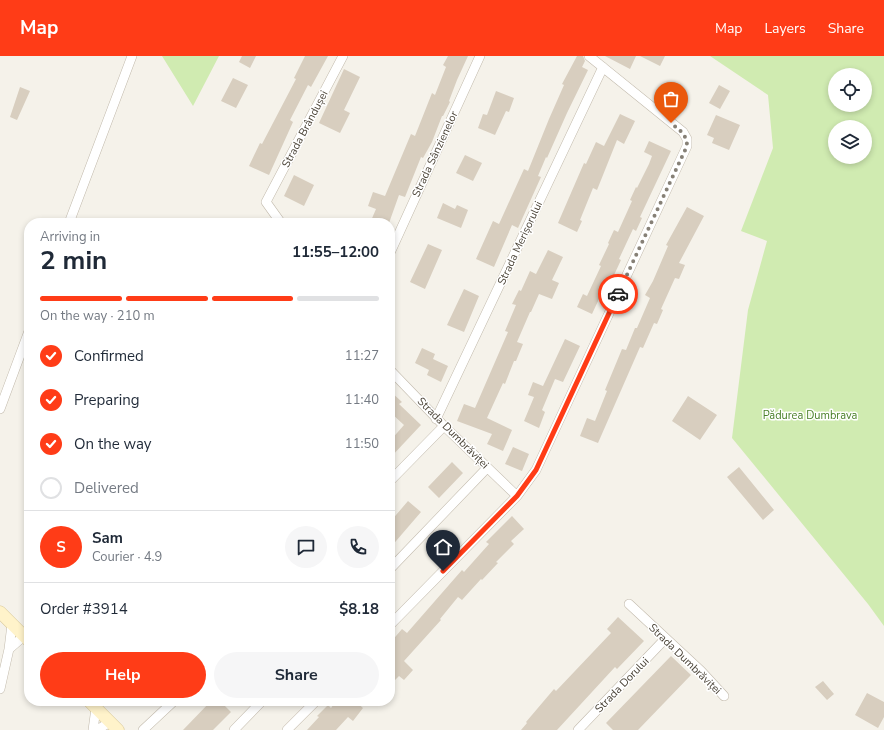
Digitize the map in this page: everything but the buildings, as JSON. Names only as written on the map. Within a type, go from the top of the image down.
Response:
[{"type":"main road","points":[[0,612],[24,637]]},
{"type":"main road","points":[[94,706],[114,726]]},
{"type":"street","points":[[71,218],[132,56]]},
{"type":"street","name":"Strada Brândușei","points":[[277,218],[266,202],[343,56]]},
{"type":"street","name":"Strada Sânzienelor","points":[[395,242],[480,56]]},
{"type":"street","points":[[395,620],[517,496],[536,470],[687,146],[687,139],[683,132],[589,56]]},
{"type":"street","name":"Strada Merișorului","points":[[436,419],[603,67]]},
{"type":"street","points":[[0,409],[24,344]]},
{"type":"street","name":"Strada Dumbrăviței","points":[[395,378],[517,496]]},
{"type":"street","points":[[395,476],[444,426]]},
{"type":"street","points":[[395,564],[487,468]]},
{"type":"street","name":"Strada Dumbrăviței","points":[[629,604],[701,671],[724,696]]},
{"type":"street","points":[[0,689],[9,649],[12,624]]},
{"type":"street","name":"Strada Dorului","points":[[578,730],[665,639]]},
{"type":"street","points":[[9,649],[24,640]]},
{"type":"street","points":[[93,706],[93,730]]},
{"type":"street","points":[[144,730],[169,706]]},
{"type":"street","points":[[234,730],[257,706]]},
{"type":"street","points":[[287,730],[311,706]]},
{"type":"street","points":[[97,730],[114,726]]},
{"type":"green space","points":[[162,56],[219,56],[193,106]]},
{"type":"green space","name":"Pădurea Dumbrava","points":[[710,56],[884,56],[884,626],[868,604],[732,438],[748,310],[767,241],[741,231],[773,148],[768,95]]},
{"type":"way so far","points":[[618,294],[687,146],[687,139],[683,132],[671,123]]},
{"type":"route","points":[[443,571],[517,496],[536,470],[618,294]]}]
